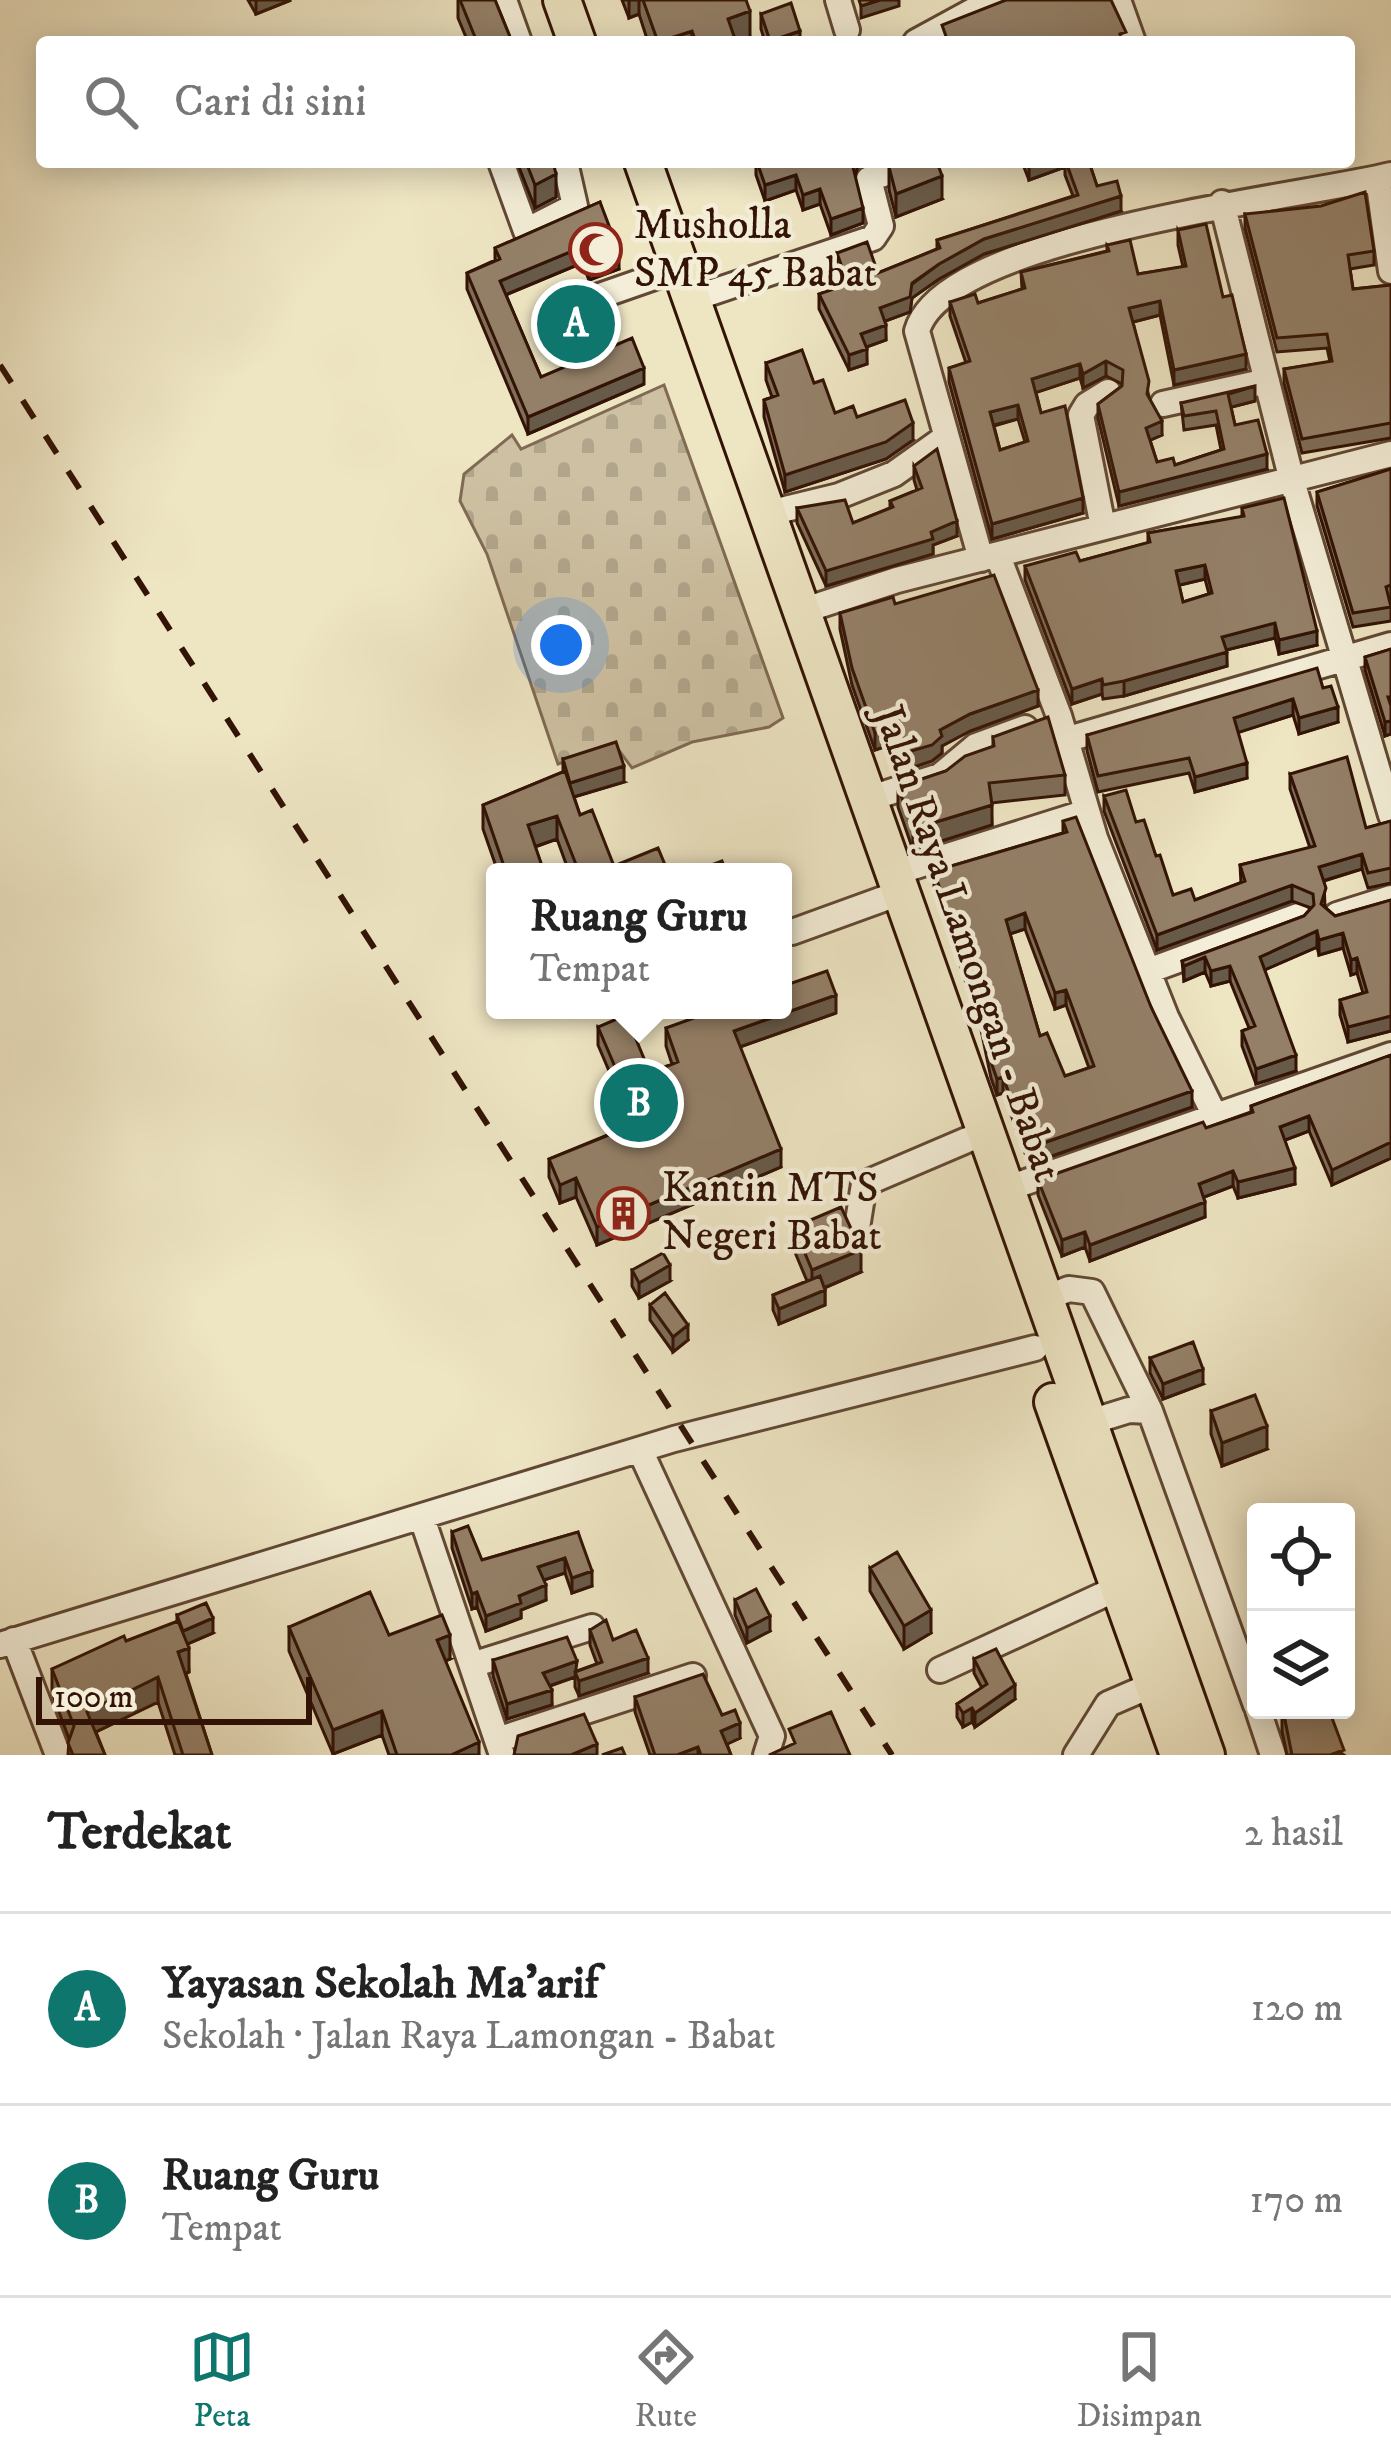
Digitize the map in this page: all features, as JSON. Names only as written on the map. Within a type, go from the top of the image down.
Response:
[{"type":"highway","points":[[562,0],[575,36]]},
{"type":"highway","points":[[586,0],[599,36]]},
{"type":"highway","name":"Jalan Raya Lamongan - Babat","points":[[622,168],[1003,1190],[1206,1755]]},
{"type":"highway","name":"Jalan Raya Lamongan - Babat","points":[[645,168],[699,297],[769,513],[871,798],[890,886],[967,1140],[1179,1755]]},
{"type":"street","points":[[504,0],[517,36]]},
{"type":"street","points":[[838,0],[847,30]]},
{"type":"street","points":[[927,36],[993,0]]},
{"type":"street","points":[[1118,0],[1131,36]]},
{"type":"street","points":[[503,168],[526,231],[575,206],[566,168]]},
{"type":"street","points":[[699,297],[873,238],[881,226],[865,171]]},
{"type":"street","points":[[1215,1116],[1148,971],[1087,812],[1062,728],[989,558],[946,437],[917,331],[931,302],[986,269],[1222,203],[1384,177],[1391,271]]},
{"type":"street","points":[[1222,203],[1292,481],[1345,660],[1381,743],[1391,815]]},
{"type":"street","points":[[548,314],[660,275]]},
{"type":"street","points":[[1163,404],[1267,381]]},
{"type":"street","points":[[1103,527],[1082,415],[1087,405],[1108,392]]},
{"type":"street","points":[[769,513],[839,496],[894,474],[946,437]]},
{"type":"street","points":[[805,610],[1391,454]]},
{"type":"street","points":[[871,798],[940,776],[976,746],[1345,660],[1391,645]]},
{"type":"street","points":[[792,932],[890,886],[1087,812]]},
{"type":"street","points":[[1337,915],[1391,898]]},
{"type":"street","points":[[1148,971],[1298,916]]},
{"type":"street","points":[[1003,1190],[1391,1055]]},
{"type":"street","points":[[857,1228],[864,1184],[967,1140]]},
{"type":"street","points":[[1043,1299],[1069,1289],[1092,1292],[1150,1411],[1247,1679]]},
{"type":"street","points":[[58,1755],[7,1642],[640,1450],[1035,1348]]},
{"type":"street","points":[[1087,1423],[1129,1410],[1150,1411]]},
{"type":"street","points":[[640,1450],[772,1736],[766,1755]]},
{"type":"street","points":[[422,1518],[500,1748],[693,1676]]},
{"type":"street","points":[[940,1670],[1118,1588]]},
{"type":"street","points":[[472,1665],[592,1627]]},
{"type":"street","points":[[1076,1755],[1108,1703],[1152,1684]]},
{"type":"street","points":[[1261,1719],[1274,1755]]},
{"type":"green space","points":[[664,385],[783,718],[769,727],[692,742],[632,768],[615,745],[558,764],[487,554],[460,501],[464,474],[512,435],[521,449]]},
{"type":"building","points":[[460,0],[495,0],[510,36],[475,36]]},
{"type":"building","points":[[643,0],[746,0],[750,11],[728,19],[734,36],[694,36],[692,31],[656,36]]},
{"type":"building","points":[[1006,0],[1111,0],[1126,32],[1121,36],[946,36],[942,25]]},
{"type":"building","points":[[791,3],[800,31],[768,36],[761,14]]},
{"type":"building","points":[[528,168],[554,168],[556,174],[535,185]]},
{"type":"building","points":[[759,168],[853,168],[863,208],[831,219],[820,189],[803,195],[796,175],[765,185]]},
{"type":"building","points":[[889,168],[939,168],[942,176],[896,194]]},
{"type":"building","points":[[1068,168],[1091,168],[1097,186],[1117,181],[1121,196],[984,239],[939,264],[912,283],[910,297],[880,308],[886,325],[861,334],[867,349],[849,355],[819,294],[848,284],[837,253],[867,242],[878,273],[940,248],[937,240],[1078,195]]},
{"type":"building","points":[[1365,192],[1374,251],[1348,255],[1353,289],[1391,285],[1391,423],[1302,439],[1284,369],[1332,361],[1327,334],[1277,338],[1245,214],[1321,206]]},
{"type":"building","points":[[600,202],[619,252],[589,264],[582,247],[500,281],[541,377],[632,338],[644,368],[528,417],[467,273],[500,259],[495,248]]},
{"type":"building","points":[[1206,224],[1223,297],[1232,295],[1246,354],[1174,370],[1160,301],[1129,308],[1149,381],[1147,394],[1162,421],[1146,428],[1157,462],[1173,458],[1175,465],[1224,449],[1216,411],[1184,416],[1181,403],[1255,386],[1228,394],[1235,425],[1258,420],[1267,454],[1119,492],[1098,404],[1122,386],[1123,370],[1106,361],[1083,374],[1080,364],[1032,379],[1041,413],[1065,406],[1083,498],[992,524],[949,368],[970,361],[950,302],[975,294],[978,303],[1025,288],[1021,272],[1109,251],[1107,245],[1130,240],[1138,274],[1186,266],[1178,230]],"holes":[[[1018,405],[1028,441],[1000,450],[990,412]]]},
{"type":"building","points":[[802,350],[814,383],[823,380],[835,413],[853,406],[857,417],[905,400],[913,423],[886,442],[785,475],[764,400],[778,395],[766,363]]},
{"type":"building","points":[[937,449],[957,521],[931,532],[933,539],[826,571],[797,508],[845,500],[853,523],[893,507],[890,501],[922,488],[914,466]]},
{"type":"building","points":[[1391,469],[1391,585],[1386,587],[1391,607],[1353,613],[1317,492]]},
{"type":"building","points":[[1284,498],[1317,631],[1279,640],[1275,623],[1222,637],[1227,652],[1124,681],[1103,685],[1102,679],[1072,689],[1025,566],[1076,552],[1080,561],[1150,542],[1148,533],[1244,516],[1242,508]],"holes":[[[1205,565],[1212,593],[1183,602],[1176,571]]]},
{"type":"building","points":[[994,575],[1038,690],[970,714],[940,730],[942,736],[932,745],[908,752],[899,726],[875,733],[852,668],[840,613],[893,597],[895,604]]},
{"type":"building","points":[[1391,649],[1391,721],[1385,722],[1365,657]]},
{"type":"building","points":[[1317,668],[1323,688],[1331,686],[1338,707],[1299,718],[1293,699],[1234,718],[1247,763],[1195,777],[1189,758],[1098,776],[1087,735]]},
{"type":"building","points":[[1048,717],[1065,775],[989,783],[992,805],[913,829],[898,787],[946,771],[965,756],[994,746],[993,737]]},
{"type":"building","points":[[616,742],[624,766],[570,783],[563,759]]},
{"type":"building","points":[[1347,757],[1366,828],[1391,821],[1391,868],[1368,873],[1362,854],[1319,867],[1326,888],[1321,904],[1335,916],[1391,900],[1391,1016],[1348,1027],[1340,1000],[1367,992],[1357,958],[1351,960],[1343,933],[1319,940],[1317,931],[1260,957],[1296,1055],[1256,1069],[1242,1031],[1255,1026],[1230,966],[1211,971],[1205,957],[1184,966],[1182,961],[1304,916],[1314,905],[1313,894],[1292,885],[1157,935],[1104,796],[1126,790],[1136,822],[1144,820],[1156,856],[1160,855],[1173,895],[1191,889],[1195,900],[1245,881],[1240,865],[1315,846],[1290,774]]},
{"type":"building","points":[[565,771],[580,815],[592,810],[613,863],[575,863],[557,816],[528,825],[541,863],[503,863],[483,805]]},
{"type":"building","points":[[1076,817],[1151,1007],[1192,1091],[1029,1148],[1003,1077],[997,1079],[991,1062],[980,1009],[934,871],[1067,832],[1063,821]],"holes":[[[1025,913],[1055,993],[1066,990],[1094,1066],[1065,1076],[1047,1033],[1040,1036],[1006,920]]]},
{"type":"building","points":[[658,848],[664,863],[621,863]]},
{"type":"building","points":[[827,971],[836,995],[792,1011],[792,983]]},
{"type":"building","points":[[628,1019],[650,1073],[678,1062],[666,1028],[691,1019],[768,1019],[734,1031],[781,1149],[597,1227],[576,1178],[560,1185],[549,1159],[639,1123],[598,1027]]},
{"type":"building","points":[[1391,1055],[1391,1142],[1332,1170],[1309,1116],[1280,1127],[1295,1168],[1238,1182],[1233,1171],[1199,1184],[1205,1202],[1090,1245],[1085,1232],[1062,1240],[1038,1180],[1203,1122],[1206,1128],[1253,1112],[1251,1106]]},
{"type":"building","points":[[841,1207],[861,1250],[812,1270],[794,1227]]},
{"type":"building","points":[[663,1253],[670,1265],[639,1283],[632,1270]]},
{"type":"building","points":[[820,1276],[825,1290],[779,1309],[773,1295]]},
{"type":"building","points":[[665,1293],[688,1325],[673,1337],[650,1305]]},
{"type":"building","points":[[1193,1342],[1203,1369],[1163,1384],[1150,1358]]},
{"type":"building","points":[[1255,1395],[1267,1426],[1222,1443],[1211,1411]]},
{"type":"building","points":[[468,1526],[482,1560],[578,1532],[592,1571],[572,1578],[565,1558],[538,1567],[546,1585],[519,1596],[521,1603],[486,1616],[477,1592],[472,1594],[452,1532]]},
{"type":"building","points":[[897,1552],[931,1610],[904,1626],[870,1568]]},
{"type":"building","points":[[756,1589],[770,1616],[747,1628],[735,1600]]},
{"type":"building","points":[[370,1592],[389,1635],[442,1615],[450,1635],[437,1640],[479,1742],[451,1755],[397,1755],[382,1711],[333,1730],[289,1627]]},
{"type":"building","points":[[206,1603],[213,1618],[183,1631],[177,1615]]},
{"type":"building","points":[[606,1620],[613,1640],[636,1630],[648,1658],[579,1681],[575,1672],[602,1662],[590,1630]]},
{"type":"building","points":[[178,1621],[189,1648],[178,1652],[212,1755],[183,1755],[158,1677],[87,1712],[105,1755],[73,1755],[68,1743],[74,1726],[52,1669],[124,1636],[126,1641]]},
{"type":"building","points":[[567,1637],[577,1661],[543,1673],[552,1690],[507,1704],[493,1660]]},
{"type":"building","points":[[996,1649],[1015,1685],[975,1713],[972,1708],[963,1713],[957,1704],[987,1684],[974,1659]]},
{"type":"building","points":[[703,1674],[722,1715],[735,1710],[740,1723],[721,1731],[731,1755],[701,1755],[698,1747],[677,1755],[655,1755],[635,1697]]},
{"type":"building","points":[[831,1712],[850,1755],[769,1755],[795,1743],[789,1729]]},
{"type":"building","points":[[584,1714],[597,1744],[571,1755],[514,1755],[518,1736]]},
{"type":"building","points":[[1285,1719],[1332,1719],[1344,1750],[1330,1755],[1292,1755]]},
{"type":"railway","points":[[0,365],[892,1755]]},
{"type":"place","name":"Musholla SMP 45 Babat","points":[[595,250]]},
{"type":"place","name":"Yayasan Sekolah Ma'arif","points":[[576,324]]},
{"type":"place","name":"Ruang Guru","points":[[639,1103]]},
{"type":"place","name":"Kantin MTS Negeri Babat","points":[[623,1213]]}]
